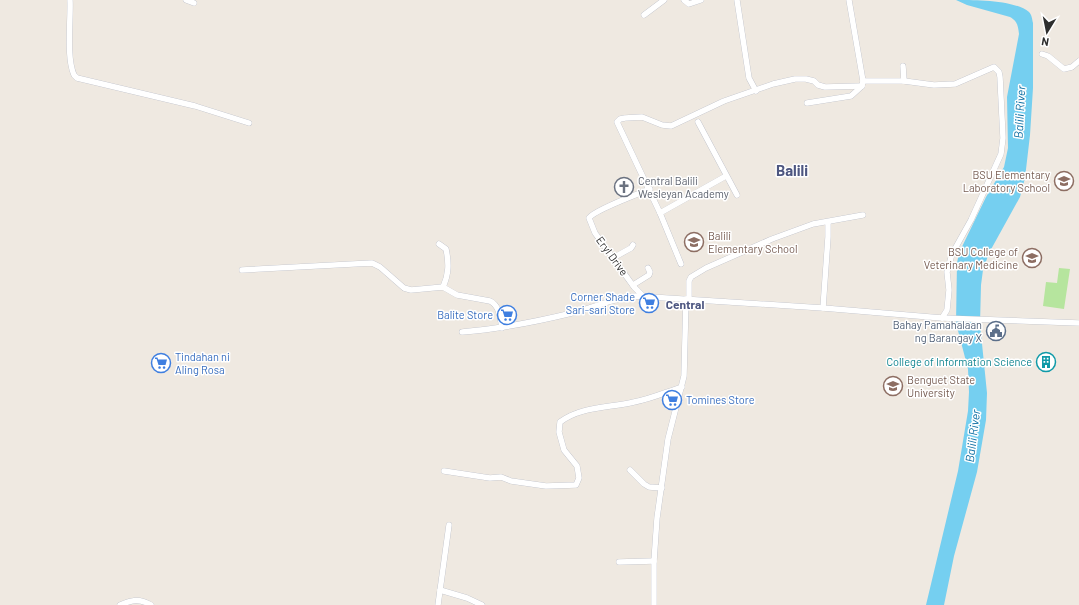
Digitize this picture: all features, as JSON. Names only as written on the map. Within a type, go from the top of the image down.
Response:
[{"type":"street","points":[[70,0],[71,63],[74,75],[77,78],[195,106],[250,124]]},
{"type":"street","points":[[186,0],[194,3]]},
{"type":"street","points":[[644,15],[664,0]]},
{"type":"street","points":[[684,0],[689,4],[701,0]]},
{"type":"street","points":[[737,0],[749,78],[756,91]]},
{"type":"street","points":[[850,0],[863,84]]},
{"type":"street","points":[[1042,54],[1048,56],[1064,69],[1072,67],[1079,61]]},
{"type":"street","points":[[903,66],[904,81]]},
{"type":"street","points":[[681,264],[650,189],[617,122],[620,119],[642,117],[662,125],[671,126],[724,101],[773,84],[795,79],[814,81],[818,85],[825,87],[904,81],[934,85],[955,84],[994,67],[999,72],[1000,77],[1003,124],[1002,149],[998,162],[971,220],[952,254],[947,272],[948,290],[945,318]]},
{"type":"street","points":[[808,103],[851,96],[863,84]]},
{"type":"street","points":[[698,122],[737,195]]},
{"type":"street","points":[[660,213],[726,176]]},
{"type":"street","name":"Eryl Drive","points":[[644,297],[633,285],[595,233],[589,222],[589,218],[593,213],[650,189]]},
{"type":"street","points":[[654,605],[654,561],[657,518],[668,439],[684,376],[689,281],[693,274],[772,239],[813,224],[863,215]]},
{"type":"street","points":[[823,308],[828,222]]},
{"type":"street","points":[[439,244],[446,249],[448,264],[448,274],[443,287]]},
{"type":"street","points":[[614,258],[631,248],[633,245]]},
{"type":"street","points":[[242,270],[368,262],[376,264],[404,288],[410,290],[443,287],[457,295],[490,301],[494,303],[497,308],[502,328]]},
{"type":"street","points":[[633,285],[649,275],[650,272],[648,268]]},
{"type":"street","points":[[462,332],[502,328],[573,313],[621,298],[635,296],[823,308],[945,318],[1079,323]]},
{"type":"street","points":[[444,471],[490,478],[501,477],[511,481],[546,486],[576,485],[579,478],[577,466],[564,450],[559,432],[560,422],[565,418],[588,410],[652,398],[682,387]]},
{"type":"street","points":[[630,470],[649,487],[662,488]]},
{"type":"street","points":[[438,605],[449,525]]},
{"type":"street","points":[[619,562],[654,561]]},
{"type":"street","points":[[440,590],[468,598],[482,605]]},
{"type":"street","points":[[120,605],[134,599],[151,605]]},
{"type":"green space","points":[[1059,268],[1070,269],[1064,309],[1043,306],[1046,282],[1057,283]]},
{"type":"water","name":"Balili River","points":[[956,0],[1004,3],[1023,8],[1029,12],[1033,23],[1033,88],[1025,178],[1020,197],[989,253],[983,270],[980,324],[987,393],[986,420],[977,472],[954,556],[944,605],[926,605],[958,471],[968,411],[968,369],[956,323],[957,263],[959,253],[986,197],[1004,167],[1008,148],[1007,97],[1019,34],[1017,24],[1010,17],[967,5]]},
{"type":"place","name":"BSU Elementary Laboratory School","points":[[1064,181]]},
{"type":"place","name":"Central Balili Wesleyan Academy","points":[[624,187]]},
{"type":"place","name":"Balili Elementary School","points":[[694,242]]},
{"type":"place","name":"BSU College of Veterinary Medicine","points":[[1032,258]]},
{"type":"place","name":"Corner Shade Sari-sari Store","points":[[649,303]]},
{"type":"place","name":"Balite Store","points":[[507,315]]},
{"type":"place","name":"Bahay Pamahalaan ng Barangay X","points":[[996,331]]},
{"type":"place","name":"College of Information Science","points":[[1046,362]]},
{"type":"place","name":"Tindahan ni Aling Rosa","points":[[161,363]]},
{"type":"place","name":"Benguet State University","points":[[893,386]]},
{"type":"place","name":"Tomines Store","points":[[672,400]]},
{"type":"district","name":"Balili","points":[[792,171]]},
{"type":"district","name":"Central","points":[[685,305]]}]
